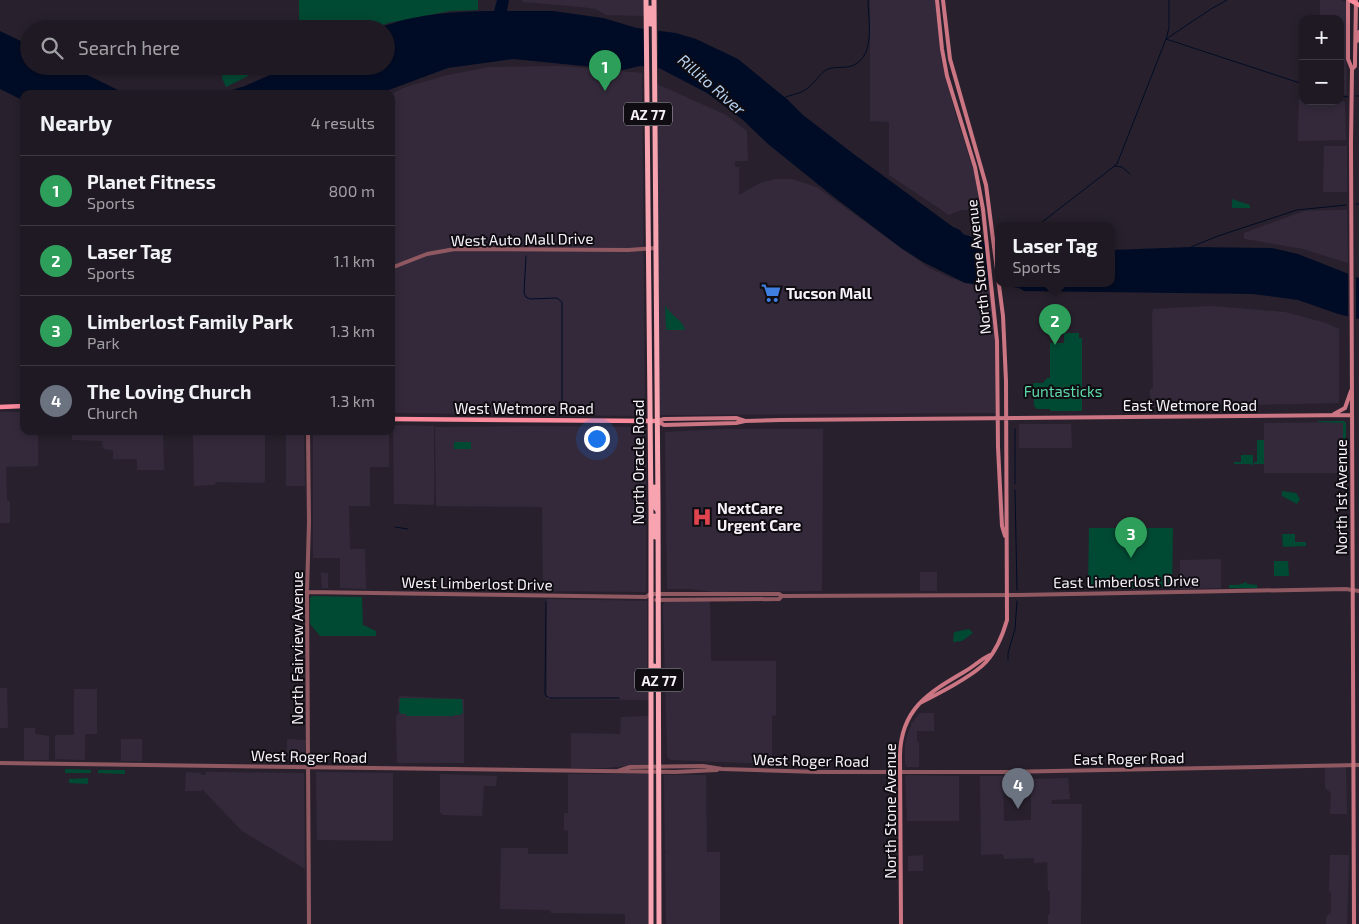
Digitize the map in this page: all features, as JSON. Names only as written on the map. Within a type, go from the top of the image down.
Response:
[{"type":"highway","name":"North Oracle Road","points":[[651,924],[652,769],[649,597],[655,121],[654,0]]},
{"type":"highway","name":"North Oracle Road","points":[[646,1],[658,421],[659,924]]},
{"type":"highway","points":[[646,1],[650,6],[650,24],[654,26]]},
{"type":"highway","points":[[648,85],[651,86],[652,114],[655,121]]},
{"type":"highway","points":[[651,470],[654,479],[655,508],[658,511]]},
{"type":"highway","points":[[651,512],[655,516],[656,547],[659,552]]},
{"type":"highway","points":[[651,653],[655,678],[658,682]]},
{"type":"highway","points":[[651,681],[655,684],[656,700],[659,709]]},
{"type":"highway","points":[[652,858],[659,858]]},
{"type":"main road","name":"North Stone Avenue","points":[[937,0],[942,49],[946,67],[978,180],[993,290],[997,341],[1000,507],[1002,526],[1006,536]]},
{"type":"main road","name":"North Stone Avenue","points":[[943,0],[946,40],[950,59],[983,172],[995,261]]},
{"type":"main road","points":[[1349,0],[1357,3]]},
{"type":"main road","name":"North 1st Avenue","points":[[1349,0],[1348,59],[1352,69],[1354,924]]},
{"type":"main road","name":"North 1st Avenue","points":[[1352,69],[1355,66],[1357,3]]},
{"type":"main road","points":[[1356,45],[1359,32]]},
{"type":"main road","name":"North Stone Avenue","points":[[901,924],[900,741],[903,728],[911,713],[920,703],[987,661],[1002,636],[1007,620],[1006,365],[998,287]]},
{"type":"main road","points":[[1332,415],[1345,408],[1352,389]]},
{"type":"main road","points":[[0,407],[20,406]]},
{"type":"main road","name":"East Wetmore Road","points":[[998,418],[1352,415]]},
{"type":"main road","name":"West Wetmore Road","points":[[395,420],[658,421],[664,425],[736,423],[745,421],[998,418]]},
{"type":"street","name":"West Auto Mall Drive","points":[[395,266],[427,254],[455,249],[653,248]]},
{"type":"street","name":"North Fairview Avenue","points":[[308,435],[309,924]]},
{"type":"street","name":"East Limberlost Drive","points":[[899,596],[1359,589]]},
{"type":"street","name":"West Limberlost Drive","points":[[307,592],[649,597],[762,594],[779,594],[782,596],[899,596]]},
{"type":"street","points":[[758,600],[762,594]]},
{"type":"street","points":[[722,600],[726,595]]},
{"type":"street","name":"West Limberlost Drive","points":[[658,597],[779,600],[782,596]]},
{"type":"street","name":"West Roger Road","points":[[0,763],[618,771],[630,767],[703,772],[722,769],[900,772]]},
{"type":"street","name":"East Roger Road","points":[[900,772],[1020,772],[1359,764]]},
{"type":"shaded area","points":[[522,0],[644,0],[644,16],[606,15],[596,9],[523,2]]},
{"type":"shaded area","points":[[870,0],[935,0],[941,60],[975,175],[980,210],[961,210],[949,215],[889,175],[889,122],[870,121]]},
{"type":"shaded area","points":[[1320,0],[1341,0],[1346,2],[1347,95],[1344,95],[1344,15],[1320,15]]},
{"type":"shaded area","points":[[560,66],[642,73],[645,416],[395,413],[395,92],[444,76],[488,67]]},
{"type":"shaded area","points":[[657,84],[726,115],[747,131],[748,161],[735,161],[735,167],[739,167],[739,195],[760,183],[775,179],[791,179],[805,183],[818,188],[929,268],[951,278],[991,290],[996,347],[995,413],[660,415]]},
{"type":"shaded area","points":[[1299,88],[1299,105],[1344,105],[1345,102],[1346,140],[1298,141]]},
{"type":"shaded area","points":[[1324,146],[1347,146],[1347,192],[1323,192]]},
{"type":"shaded area","points":[[1347,210],[1348,263],[1303,249],[1244,239],[1244,233],[1304,211]]},
{"type":"shaded area","points":[[1211,306],[1285,312],[1326,323],[1339,329],[1339,403],[1150,407],[1150,389],[1153,388],[1153,309]]},
{"type":"shaded area","points":[[0,412],[20,412],[20,435],[38,435],[38,466],[6,467],[7,501],[10,501],[10,523],[0,523]]},
{"type":"shaded area","points":[[1346,422],[1346,473],[1264,473],[1264,423]]},
{"type":"shaded area","points":[[1019,424],[1071,424],[1072,448],[1019,448]]},
{"type":"shaded area","points":[[395,425],[434,426],[434,505],[394,504],[393,435],[395,435]]},
{"type":"shaded area","points":[[435,427],[646,427],[646,592],[543,591],[542,507],[436,506]]},
{"type":"shaded area","points":[[724,429],[823,429],[822,591],[715,592],[667,589],[665,432]]},
{"type":"shaded area","points":[[72,435],[163,435],[164,470],[137,470],[137,459],[113,459],[113,450],[103,449],[102,441],[72,440]]},
{"type":"shaded area","points":[[193,435],[265,435],[265,481],[263,483],[216,482],[215,485],[194,486]]},
{"type":"shaded area","points":[[286,435],[304,435],[305,486],[286,486]]},
{"type":"shaded area","points":[[313,435],[389,435],[389,467],[370,467],[370,506],[349,506],[350,549],[365,549],[366,589],[340,588],[340,558],[313,558]]},
{"type":"shaded area","points":[[1221,559],[1221,588],[1180,589],[1180,560]]},
{"type":"shaded area","points":[[920,572],[937,572],[937,591],[920,591]]},
{"type":"shaded area","points":[[321,573],[328,573],[328,588],[322,588]]},
{"type":"shaded area","points":[[547,599],[647,601],[649,700],[547,699]]},
{"type":"shaded area","points":[[665,601],[710,601],[711,661],[776,661],[776,715],[772,716],[772,764],[671,760],[668,758],[663,606]]},
{"type":"shaded area","points":[[0,688],[7,688],[8,728],[0,728]]},
{"type":"shaded area","points":[[74,689],[97,689],[97,734],[85,734],[85,760],[55,759],[55,735],[74,735]]},
{"type":"shaded area","points":[[400,696],[464,699],[464,763],[397,763],[396,716],[399,713],[398,698]]},
{"type":"shaded area","points":[[920,713],[934,713],[934,731],[917,731],[919,767],[907,767],[905,764],[905,744],[912,723]]},
{"type":"shaded area","points":[[649,716],[649,764],[605,768],[571,768],[571,733],[620,734],[621,717]]},
{"type":"shaded area","points":[[24,728],[35,728],[35,734],[49,736],[49,760],[24,760]]},
{"type":"shaded area","points":[[121,739],[142,739],[142,761],[121,761]]},
{"type":"shaded area","points":[[287,739],[306,740],[305,757],[287,757]]},
{"type":"shaded area","points":[[1325,767],[1346,767],[1347,814],[1330,814],[1331,793],[1325,788]]},
{"type":"shaded area","points":[[186,772],[201,773],[201,775],[205,775],[206,772],[304,773],[305,869],[242,831],[202,789],[202,791],[185,791]]},
{"type":"shaded area","points":[[316,772],[393,773],[393,841],[317,840]]},
{"type":"shaded area","points":[[440,774],[497,776],[496,786],[484,786],[482,816],[443,815],[440,812]]},
{"type":"shaded area","points":[[568,774],[648,774],[648,924],[625,924],[625,914],[551,913],[550,910],[500,909],[501,848],[528,848],[528,854],[568,854],[568,831],[564,830],[564,813],[568,813]]},
{"type":"shaded area","points":[[664,775],[706,775],[707,852],[720,852],[720,924],[666,924],[665,853],[669,852],[665,852]]},
{"type":"shaded area","points":[[907,775],[959,776],[959,821],[907,821],[905,777]]},
{"type":"shaded area","points":[[980,776],[1003,776],[1004,821],[1031,820],[1031,779],[1068,778],[1070,799],[1052,800],[1051,804],[1082,804],[1081,924],[1048,924],[1050,891],[1048,891],[1047,862],[1034,863],[1034,858],[1004,859],[1003,854],[981,855]]},
{"type":"shaded area","points":[[923,855],[923,871],[908,871],[908,856]]},
{"type":"shaded area","points":[[1330,855],[1349,855],[1347,924],[1326,924],[1326,917],[1331,912],[1331,892],[1329,891]]},
{"type":"green space","points":[[299,0],[478,0],[478,10],[450,11],[395,22],[395,20],[299,20]]},
{"type":"green space","points":[[222,75],[248,76],[226,87]]},
{"type":"green space","points":[[1232,199],[1250,205],[1250,208],[1232,208]]},
{"type":"green space","points":[[665,305],[685,330],[665,330],[670,328],[666,328]]},
{"type":"green space","name":"Funtasticks","points":[[1064,333],[1079,333],[1079,338],[1082,338],[1082,411],[1037,409],[1034,406],[1033,383],[1043,383],[1047,378],[1050,378],[1050,343],[1064,343]]},
{"type":"green space","points":[[1318,421],[1344,421],[1346,423],[1346,446],[1343,447],[1343,423]]},
{"type":"green space","points":[[1257,440],[1264,440],[1264,464],[1254,464],[1254,462],[1257,462]]},
{"type":"green space","points":[[454,442],[471,442],[471,449],[454,449]]},
{"type":"green space","points":[[1241,455],[1253,455],[1253,466],[1251,464],[1234,464],[1234,462],[1241,462]]},
{"type":"green space","points":[[1282,491],[1296,493],[1300,499],[1297,504],[1282,496]]},
{"type":"green space","points":[[1089,528],[1173,528],[1172,587],[1088,589]]},
{"type":"green space","points":[[1282,534],[1295,534],[1295,542],[1306,542],[1306,546],[1283,547]]},
{"type":"green space","points":[[1274,561],[1288,561],[1289,576],[1274,576]]},
{"type":"green space","points":[[1247,582],[1247,584],[1257,585],[1257,588],[1229,588],[1229,585]]},
{"type":"green space","points":[[312,596],[362,597],[363,625],[376,631],[376,636],[320,636],[310,624],[310,598]]},
{"type":"green space","points":[[969,629],[973,633],[962,641],[953,642],[954,632]]},
{"type":"green space","points":[[400,698],[462,699],[463,713],[454,716],[406,716],[406,714],[401,714],[399,711]]},
{"type":"green space","points":[[65,769],[91,770],[91,773],[65,773]]},
{"type":"green space","points":[[98,770],[125,770],[125,774],[98,773]]},
{"type":"green space","points":[[88,778],[88,784],[69,783],[69,779]]},
{"type":"water","name":"Rillito River","points":[[497,0],[509,0],[507,11],[553,11],[603,18],[637,28],[676,33],[696,39],[738,59],[788,100],[803,115],[953,227],[960,230],[963,234],[995,245],[995,285],[965,283],[923,262],[901,248],[830,194],[768,144],[743,120],[707,93],[659,68],[640,66],[623,70],[513,59],[448,68],[389,90],[232,90],[270,75],[395,75],[395,23],[434,14],[494,11]]},
{"type":"water","points":[[0,31],[20,41],[20,75],[87,75],[118,90],[20,90],[20,99],[0,89]]},
{"type":"water","points":[[1191,247],[1272,248],[1298,254],[1359,278],[1359,319],[1298,300],[1253,294],[1024,291],[1012,287],[1115,287],[1115,250]]},
{"type":"pier","points":[[644,27],[658,29],[658,70],[645,69]]},
{"type":"pier","points":[[984,238],[995,242],[995,287],[989,286]]},
{"type":"pier","points":[[1348,271],[1356,275],[1356,321],[1348,319]]},
{"type":"waterway","points":[[783,98],[805,90],[828,69],[851,66],[861,60],[868,45],[868,0]]},
{"type":"waterway","points":[[1169,0],[1169,28],[1166,39],[1299,83]]},
{"type":"waterway","points":[[1042,222],[1117,164],[1166,39],[1227,0]]},
{"type":"waterway","points":[[1344,96],[1348,97]]},
{"type":"waterway","points":[[1114,166],[1122,167],[1130,174]]},
{"type":"waterway","points":[[1191,247],[1297,210],[1346,205]]},
{"type":"waterway","points":[[526,256],[524,293],[526,297],[530,299],[557,298],[562,302],[562,413]]},
{"type":"waterway","points":[[1015,429],[1015,484]]},
{"type":"waterway","points":[[1015,490],[1017,590]]},
{"type":"waterway","points":[[395,527],[408,529]]},
{"type":"waterway","points":[[1008,660],[1008,653],[1015,629],[1017,601]]},
{"type":"waterway","points":[[546,602],[546,696],[550,698],[619,698]]},
{"type":"place","name":"Planet Fitness","points":[[605,91]]},
{"type":"place","name":"Tucson Mall","points":[[771,293]]},
{"type":"place","name":"Laser Tag","points":[[1055,345]]},
{"type":"place","name":"NextCare Urgent Care","points":[[702,517]]},
{"type":"place","name":"Limberlost Family Park","points":[[1131,558]]},
{"type":"place","name":"The Loving Church","points":[[1018,809]]}]
